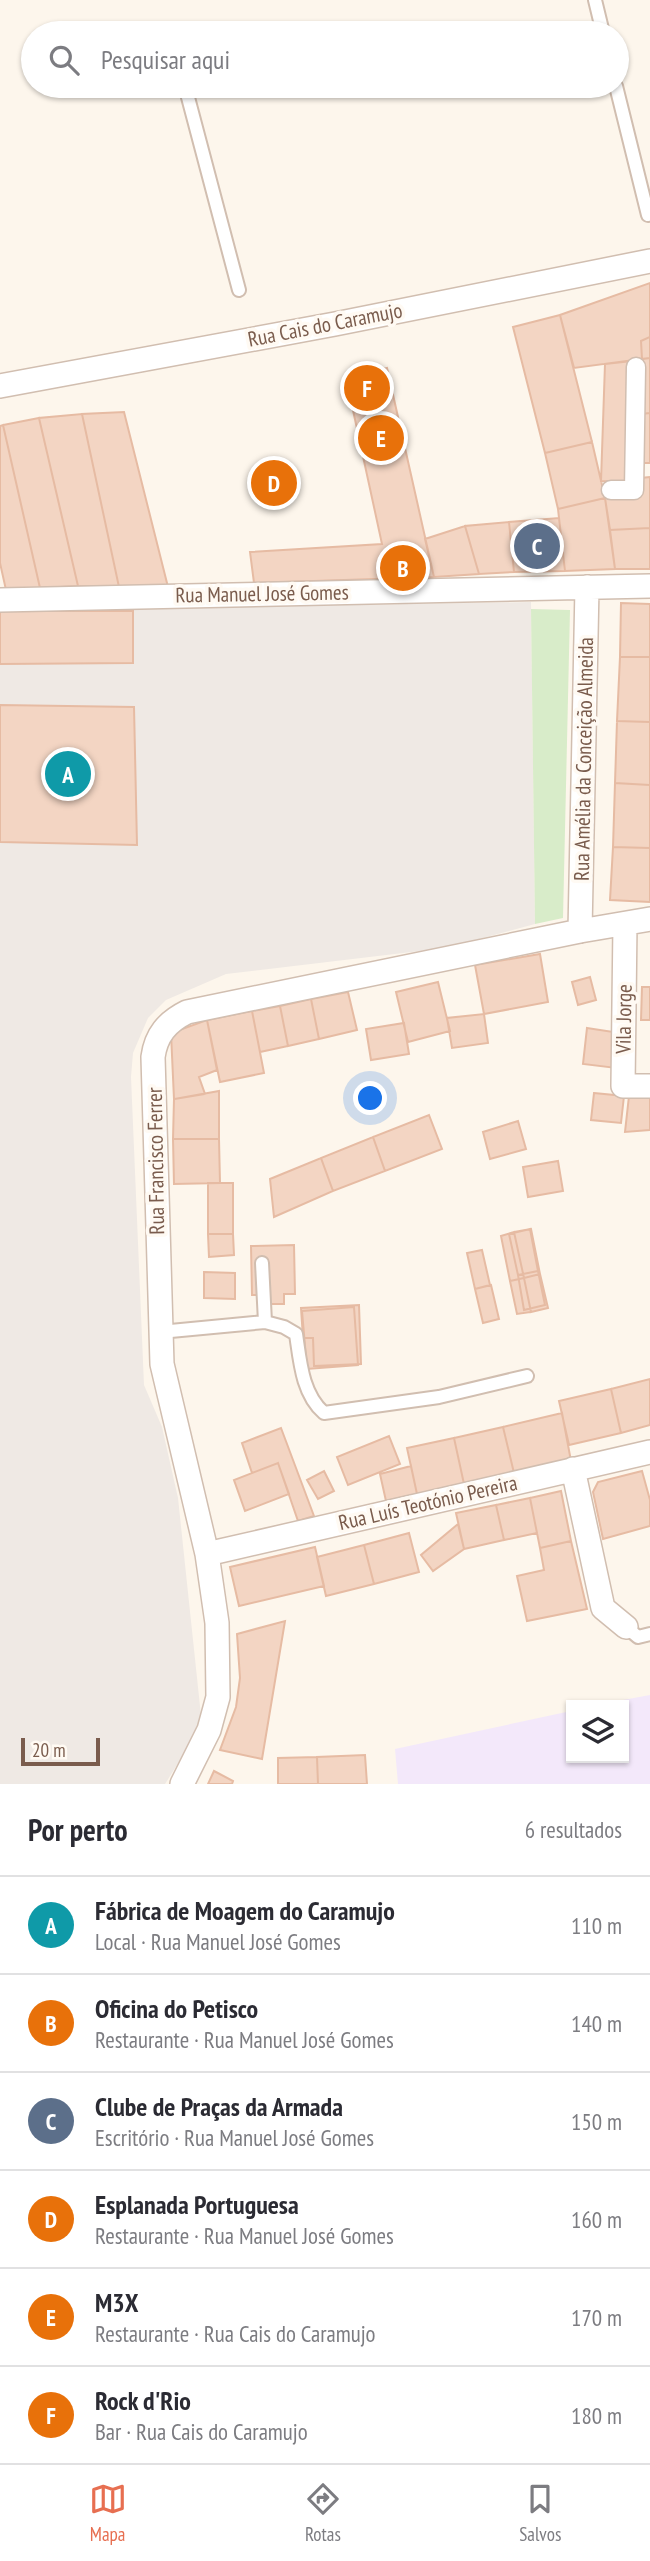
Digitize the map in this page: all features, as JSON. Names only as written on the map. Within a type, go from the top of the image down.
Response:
[{"type":"street","name":"Rua Cais do Caramujo","points":[[0,386],[335,324],[650,261]]},
{"type":"street","points":[[611,490],[634,490],[642,471],[636,367]]},
{"type":"street","name":"Rua Manuel José Gomes","points":[[0,600],[650,586]]},
{"type":"street","name":"Rua Amélia da Conceição Almeida","points":[[580,931],[587,587]]},
{"type":"street","name":"Rua Francisco Ferrer","points":[[182,1784],[209,1730],[218,1697],[217,1623],[207,1554],[162,1364],[153,1057],[157,1038],[169,1024],[187,1012],[199,1009],[650,919]]},
{"type":"street","name":"Vila Jorge","points":[[625,924],[623,1086],[650,1086]]},
{"type":"street","name":"Rua Luís Teotónio Pereira","points":[[207,1554],[650,1452]]},
{"type":"street","points":[[573,1469],[603,1608],[626,1627]]},
{"type":"lane","points":[[595,0],[600,21]]},
{"type":"lane","points":[[188,98],[239,290]]},
{"type":"lane","points":[[619,98],[648,215]]},
{"type":"lane","points":[[262,1263],[265,1322]]},
{"type":"lane","points":[[160,1332],[265,1322],[284,1327],[296,1334],[303,1378],[315,1405],[324,1413],[439,1397],[527,1376]]},
{"type":"lane","points":[[626,1627],[638,1636],[650,1634]]},
{"type":"shaded area","points":[[531,602],[535,924],[445,948],[226,974],[166,1000],[148,1018],[133,1053],[131,1077],[144,1385],[162,1427],[178,1498],[202,1725],[165,1784],[0,1784],[0,611]]},
{"type":"shaded area","points":[[650,1695],[650,1784],[398,1784],[395,1749],[566,1712],[566,1763],[629,1763],[629,1700],[623,1700]]},
{"type":"green space","points":[[531,609],[570,610],[563,918],[535,924]]},
{"type":"building","points":[[650,283],[650,337],[641,341],[642,359],[574,368],[560,315]]},
{"type":"building","points":[[560,315],[592,442],[545,453],[513,327]]},
{"type":"building","points":[[650,337],[650,358],[642,359],[641,341]]},
{"type":"building","points":[[650,358],[650,413],[641,414],[642,359]]},
{"type":"building","points":[[632,361],[626,482],[601,481],[605,364]]},
{"type":"building","points":[[387,368],[434,577],[254,583],[250,552],[382,544],[346,378]]},
{"type":"building","points":[[124,412],[168,587],[119,587],[82,414]]},
{"type":"building","points":[[650,413],[650,463],[639,463],[641,414]]},
{"type":"building","points":[[82,414],[119,587],[78,586],[39,418]]},
{"type":"building","points":[[39,418],[78,586],[40,588],[3,425]]},
{"type":"building","points":[[3,425],[40,588],[6,590],[0,563],[0,426]]},
{"type":"building","points":[[592,442],[605,498],[558,509],[545,453]]},
{"type":"building","points":[[650,477],[650,528],[610,530],[605,498],[640,495],[641,478]]},
{"type":"building","points":[[605,498],[615,569],[565,571],[558,509]]},
{"type":"building","points":[[559,518],[565,571],[514,572],[509,522]]},
{"type":"building","points":[[509,522],[514,572],[479,574],[465,526]]},
{"type":"building","points":[[465,526],[479,574],[434,577],[425,539]]},
{"type":"building","points":[[650,528],[650,569],[615,569],[610,530]]},
{"type":"building","points":[[621,603],[650,604],[650,657],[620,657]]},
{"type":"building","points":[[0,611],[133,611],[133,663],[0,664]]},
{"type":"building","points":[[620,657],[650,657],[650,722],[617,721]]},
{"type":"building","points":[[0,705],[134,707],[137,845],[0,842]]},
{"type":"building","points":[[617,721],[650,722],[650,785],[615,783]]},
{"type":"building","points":[[615,783],[650,785],[650,848],[613,847]]},
{"type":"building","points":[[613,847],[650,848],[650,902],[610,900]]},
{"type":"building","points":[[540,954],[548,1002],[484,1014],[475,965]]},
{"type":"building","points":[[590,977],[596,1000],[578,1005],[572,982]]},
{"type":"building","points":[[438,982],[450,1031],[408,1042],[396,992]]},
{"type":"building","points":[[642,987],[650,987],[650,1020],[641,1020]]},
{"type":"building","points":[[348,992],[357,1030],[319,1039],[311,999]]},
{"type":"building","points":[[311,999],[319,1039],[288,1046],[280,1006]]},
{"type":"building","points":[[280,1006],[288,1046],[260,1052],[252,1011]]},
{"type":"building","points":[[252,1011],[264,1073],[220,1082],[207,1020]]},
{"type":"building","points":[[484,1014],[488,1043],[452,1048],[447,1018]]},
{"type":"building","points":[[207,1020],[217,1070],[199,1077],[205,1094],[174,1099],[171,1033]]},
{"type":"building","points":[[404,1023],[409,1054],[371,1060],[366,1029]]},
{"type":"building","points":[[587,1028],[620,1033],[616,1068],[583,1064]]},
{"type":"building","points":[[219,1091],[219,1139],[173,1139],[174,1099]]},
{"type":"building","points":[[594,1093],[624,1096],[621,1123],[591,1120]]},
{"type":"building","points":[[650,1095],[650,1130],[625,1132],[629,1096]]},
{"type":"building","points":[[429,1115],[442,1149],[385,1171],[373,1137]]},
{"type":"building","points":[[518,1121],[526,1149],[490,1159],[483,1132]]},
{"type":"building","points":[[373,1137],[385,1171],[333,1191],[321,1158]]},
{"type":"building","points":[[173,1139],[219,1139],[220,1183],[174,1184]]},
{"type":"building","points":[[321,1158],[333,1191],[274,1217],[270,1179]]},
{"type":"building","points":[[558,1161],[563,1191],[528,1197],[523,1167]]},
{"type":"building","points":[[208,1183],[233,1183],[233,1234],[208,1234]]},
{"type":"building","points":[[530,1229],[538,1271],[518,1275],[509,1234]]},
{"type":"building","points":[[531,1229],[540,1274],[524,1278],[514,1232]]},
{"type":"building","points":[[514,1232],[524,1278],[510,1281],[501,1236]]},
{"type":"building","points":[[208,1234],[233,1234],[234,1255],[209,1257]]},
{"type":"building","points":[[294,1245],[295,1294],[284,1294],[284,1304],[260,1304],[260,1295],[252,1295],[251,1246]]},
{"type":"building","points":[[482,1250],[490,1285],[475,1289],[467,1253]]},
{"type":"building","points":[[538,1271],[545,1305],[524,1310],[518,1275]]},
{"type":"building","points":[[204,1272],[235,1273],[235,1299],[204,1298]]},
{"type":"building","points":[[540,1274],[548,1308],[531,1312],[524,1278]]},
{"type":"building","points":[[524,1278],[531,1312],[517,1314],[510,1281]]},
{"type":"building","points":[[491,1285],[499,1319],[483,1323],[475,1289]]},
{"type":"building","points":[[359,1305],[361,1364],[314,1366],[313,1338],[303,1338],[301,1308]]},
{"type":"building","points":[[354,1307],[358,1365],[307,1369],[302,1311]]},
{"type":"building","points":[[650,1379],[650,1425],[621,1433],[611,1389]]},
{"type":"building","points":[[611,1389],[621,1433],[569,1445],[559,1401]]},
{"type":"building","points":[[562,1413],[571,1461],[514,1473],[503,1427]]},
{"type":"building","points":[[503,1427],[514,1473],[464,1484],[454,1438]]},
{"type":"building","points":[[281,1428],[314,1516],[298,1521],[278,1463],[252,1473],[242,1443]]},
{"type":"building","points":[[389,1436],[400,1464],[348,1485],[337,1457]]},
{"type":"building","points":[[454,1438],[464,1484],[417,1494],[407,1448]]},
{"type":"building","points":[[278,1463],[289,1494],[245,1511],[234,1480]]},
{"type":"building","points":[[411,1466],[417,1494],[386,1501],[380,1474]]},
{"type":"building","points":[[324,1471],[334,1491],[318,1499],[307,1480]]},
{"type":"building","points":[[642,1471],[650,1500],[650,1526],[603,1539],[593,1492],[598,1482]]},
{"type":"building","points":[[561,1491],[571,1541],[540,1548],[530,1498]]},
{"type":"building","points":[[530,1498],[537,1533],[504,1540],[496,1505]]},
{"type":"building","points":[[496,1505],[504,1540],[464,1549],[456,1513]]},
{"type":"building","points":[[458,1524],[464,1549],[433,1571],[421,1555]]},
{"type":"building","points":[[409,1533],[419,1572],[374,1584],[364,1545]]},
{"type":"building","points":[[571,1541],[587,1609],[527,1621],[517,1576],[544,1570],[540,1548]]},
{"type":"building","points":[[364,1545],[374,1584],[326,1596],[317,1557]]},
{"type":"building","points":[[315,1547],[324,1586],[239,1606],[230,1567]]},
{"type":"building","points":[[285,1621],[262,1759],[220,1750],[236,1707],[240,1678],[237,1634]]},
{"type":"building","points":[[365,1755],[367,1784],[318,1784],[317,1757]]},
{"type":"building","points":[[317,1757],[318,1784],[278,1784],[278,1758]]},
{"type":"building","points":[[214,1771],[233,1781],[232,1784],[208,1784]]},
{"type":"place","name":"Rock d'Rio","points":[[367,388]]},
{"type":"place","name":"M3X","points":[[381,438]]},
{"type":"place","name":"Esplanada Portuguesa","points":[[274,483]]},
{"type":"place","name":"Clube de Praças da Armada","points":[[537,546]]},
{"type":"place","name":"Oficina do Petisco","points":[[403,568]]},
{"type":"place","name":"Fábrica de Moagem do Caramujo","points":[[68,774]]}]
